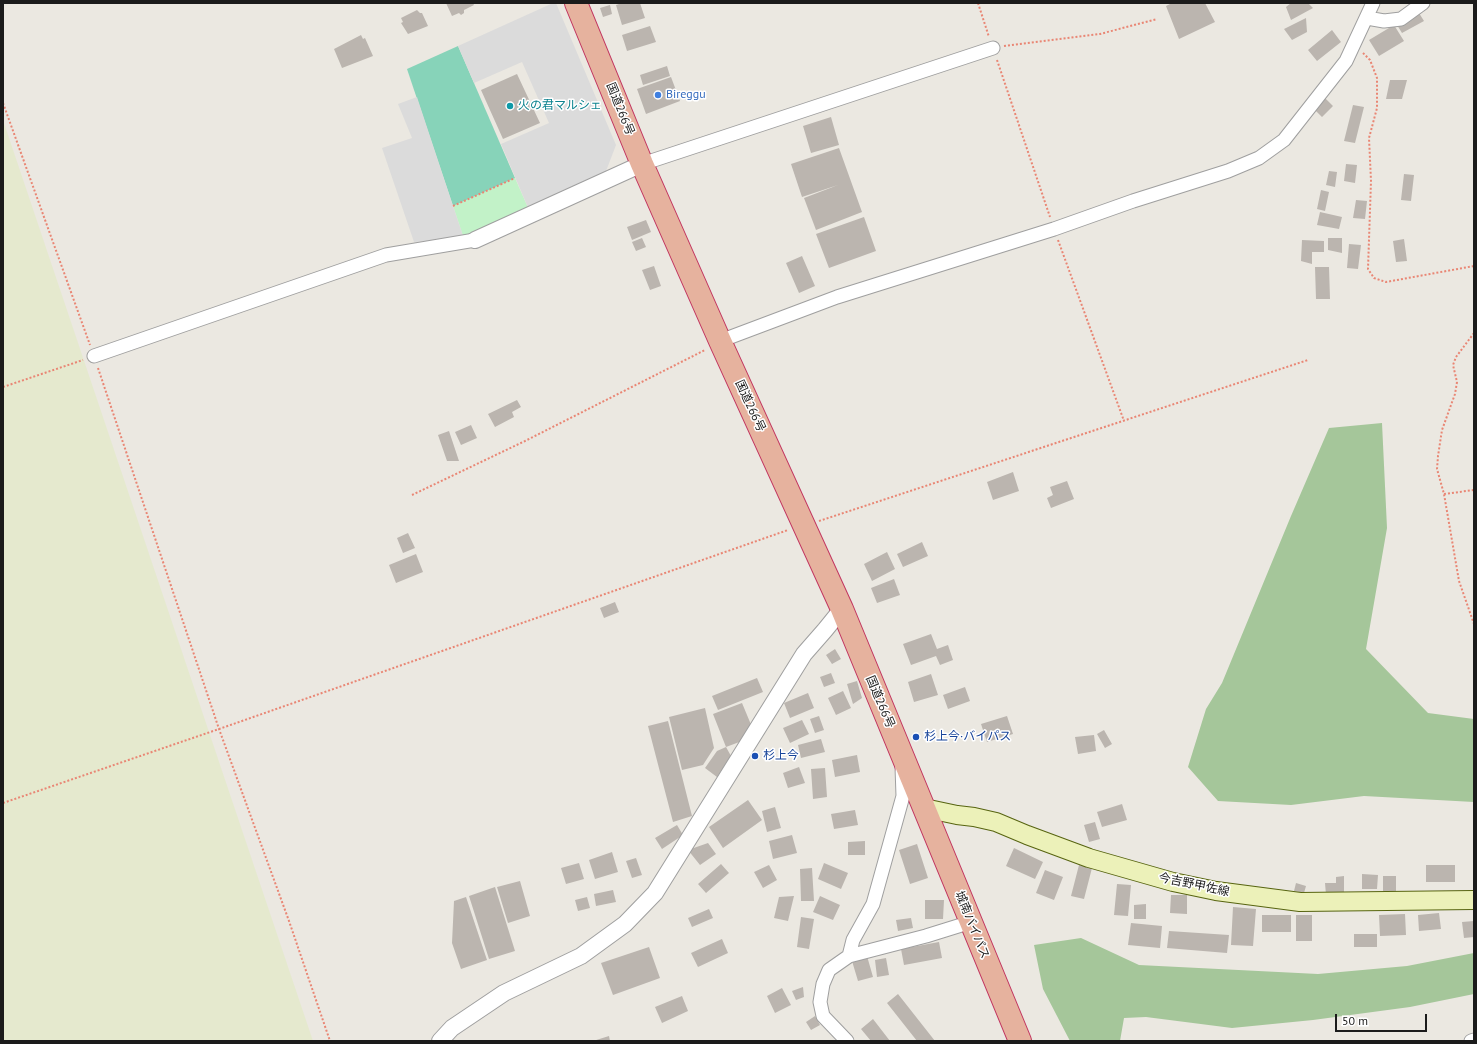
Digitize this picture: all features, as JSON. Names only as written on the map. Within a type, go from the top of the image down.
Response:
[{"type":"highway","name":"国道266号","points":[[576,3],[642,164],[720,341],[842,609],[924,808]]},
{"type":"highway","name":"城南バイパス","points":[[924,808],[1020,1041]]},
{"type":"main road","name":"今吉野甲佐線","points":[[924,808],[957,815],[974,816],[996,822],[1026,836],[1089,858],[1173,882],[1216,891],[1300,902],[1474,900]]},
{"type":"street","points":[[720,341],[836,297],[1054,229],[1133,201],[1228,171],[1259,158],[1284,140],[1346,61],[1373,3]]},
{"type":"street","points":[[1367,18],[1384,21],[1401,19],[1423,3]]},
{"type":"street","points":[[94,356],[386,255],[475,240],[642,164],[993,48]]},
{"type":"street","points":[[440,1041],[452,1028],[504,993],[581,956],[624,924],[655,893],[804,654],[842,609]]},
{"type":"street","points":[[849,956],[854,940],[873,904],[903,796],[902,755]]},
{"type":"street","points":[[846,1041],[823,1016],[820,1002],[823,984],[829,970],[849,956],[926,936],[971,922]]},
{"type":"path","points":[[978,3],[1054,229],[1124,421]]},
{"type":"path","points":[[993,48],[1100,34],[1157,19]]},
{"type":"path","points":[[1354,44],[1370,60],[1377,78],[1377,108],[1368,138],[1371,181],[1368,269],[1374,278],[1386,282],[1474,266]]},
{"type":"path","points":[[3,103],[94,356],[219,729],[289,921],[330,1041]]},
{"type":"path","points":[[453,206],[516,178]]},
{"type":"path","points":[[1474,333],[1456,357],[1453,365],[1457,382],[1455,394],[1442,430],[1437,469],[1444,494],[1459,581],[1474,624]]},
{"type":"path","points":[[412,495],[526,441],[613,395],[695,356],[720,341]]},
{"type":"path","points":[[3,388],[94,356]]},
{"type":"path","points":[[3,803],[804,525],[1308,360]]},
{"type":"path","points":[[1444,494],[1474,490]]},
{"type":"green space","points":[[458,46],[515,178],[453,206],[407,69]]},
{"type":"green space","points":[[3,120],[313,1041],[3,1041]]},
{"type":"green space","points":[[515,178],[529,210],[464,239],[453,206]]},
{"type":"green space","points":[[1382,423],[1387,528],[1366,649],[1428,713],[1474,719],[1474,802],[1364,796],[1291,805],[1218,801],[1188,767],[1206,709],[1222,683],[1329,428]]},
{"type":"green space","points":[[1081,938],[1139,965],[1318,974],[1407,966],[1474,953],[1474,994],[1410,1007],[1313,1020],[1232,1028],[1146,1017],[1124,1018],[1120,1041],[1070,1041],[1043,989],[1034,945]]},
{"type":"shaded area","points":[[553,3],[556,3],[616,145],[603,179],[529,210],[501,144],[549,123],[522,62],[474,83],[458,46]]},
{"type":"shaded area","points":[[417,97],[464,239],[414,242],[382,148],[412,138],[398,104]]},
{"type":"building","points":[[446,3],[473,3],[474,5],[464,10],[464,13],[461,15],[459,13],[452,16]]},
{"type":"building","points":[[622,3],[640,3],[645,18],[622,25],[616,5]]},
{"type":"building","points":[[1172,3],[1205,3],[1215,22],[1179,39],[1166,6]]},
{"type":"building","points":[[1291,3],[1308,3],[1313,8],[1291,20],[1286,7]]},
{"type":"building","points":[[610,5],[612,14],[603,17],[600,8]]},
{"type":"building","points":[[417,10],[422,13],[428,26],[408,34],[401,23],[403,22],[401,18]]},
{"type":"building","points":[[1419,13],[1424,21],[1402,33],[1397,25]]},
{"type":"building","points":[[1306,18],[1307,32],[1292,40],[1284,29]]},
{"type":"building","points":[[1394,25],[1404,41],[1379,56],[1369,40]]},
{"type":"building","points":[[650,26],[656,42],[627,51],[622,35]]},
{"type":"building","points":[[1332,30],[1341,42],[1317,61],[1308,50]]},
{"type":"building","points":[[361,35],[363,39],[365,38],[373,56],[342,68],[334,49]]},
{"type":"building","points":[[667,66],[670,76],[643,85],[640,75]]},
{"type":"building","name":"火の君マルシェ","points":[[517,74],[540,123],[503,139],[481,90]]},
{"type":"building","name":"Bireggu","points":[[671,77],[680,101],[646,114],[637,89]]},
{"type":"building","points":[[1390,80],[1407,80],[1402,99],[1386,99]]},
{"type":"building","points":[[1322,95],[1333,106],[1322,117],[1311,106]]},
{"type":"building","points":[[1353,105],[1364,107],[1355,143],[1344,141]]},
{"type":"building","points":[[831,117],[839,145],[811,153],[803,126]]},
{"type":"building","points":[[839,148],[862,212],[816,230],[804,198],[838,185],[802,197],[791,164]]},
{"type":"building","points":[[1346,164],[1357,165],[1355,183],[1344,181]]},
{"type":"building","points":[[1329,171],[1337,172],[1335,187],[1326,185]]},
{"type":"building","points":[[1404,174],[1414,175],[1411,201],[1401,200]]},
{"type":"building","points":[[1321,190],[1329,192],[1325,211],[1317,209]]},
{"type":"building","points":[[1356,200],[1367,201],[1365,219],[1353,218]]},
{"type":"building","points":[[1320,212],[1342,217],[1339,229],[1317,225]]},
{"type":"building","points":[[864,217],[876,251],[829,268],[816,234]]},
{"type":"building","points":[[646,220],[651,232],[632,240],[627,227]]},
{"type":"building","points":[[642,238],[646,247],[636,251],[632,242]]},
{"type":"building","points":[[1328,238],[1342,238],[1342,253],[1328,250]]},
{"type":"building","points":[[1404,239],[1407,261],[1396,262],[1393,241]]},
{"type":"building","points":[[1302,240],[1324,241],[1324,252],[1312,252],[1312,264],[1301,261]]},
{"type":"building","points":[[1349,244],[1361,245],[1358,269],[1347,268]]},
{"type":"building","points":[[802,256],[815,286],[799,293],[786,263]]},
{"type":"building","points":[[654,266],[661,286],[650,290],[642,270]]},
{"type":"building","points":[[1315,267],[1329,267],[1330,299],[1316,299]]},
{"type":"building","points":[[517,400],[521,407],[512,412],[514,417],[495,427],[488,414]]},
{"type":"building","points":[[471,425],[477,438],[461,445],[455,432]]},
{"type":"building","points":[[449,431],[459,461],[447,461],[438,435]]},
{"type":"building","points":[[1013,472],[1019,491],[993,500],[987,482]]},
{"type":"building","points":[[1067,481],[1074,499],[1051,508],[1047,498],[1053,495],[1050,487]]},
{"type":"building","points":[[408,533],[415,548],[403,553],[397,538]]},
{"type":"building","points":[[922,542],[928,556],[903,567],[897,554]]},
{"type":"building","points":[[887,552],[895,569],[872,581],[864,564]]},
{"type":"building","points":[[416,554],[423,572],[396,583],[389,565]]},
{"type":"building","points":[[894,579],[900,595],[877,603],[871,588]]},
{"type":"building","points":[[615,602],[619,612],[604,618],[600,608]]},
{"type":"building","points":[[931,634],[937,649],[948,645],[953,660],[940,665],[936,656],[911,665],[903,644]]},
{"type":"building","points":[[835,649],[841,659],[832,664],[826,655]]},
{"type":"building","points":[[831,673],[835,683],[824,687],[820,677]]},
{"type":"building","points":[[931,674],[938,695],[914,702],[908,682]]},
{"type":"building","points":[[757,678],[763,692],[718,710],[712,696]]},
{"type":"building","points":[[857,681],[862,698],[853,704],[847,684]]},
{"type":"building","points":[[965,687],[970,701],[948,709],[943,695]]},
{"type":"building","points":[[843,691],[851,708],[836,715],[828,698]]},
{"type":"building","points":[[808,693],[814,708],[790,718],[784,703]]},
{"type":"building","points":[[742,703],[752,727],[742,741],[726,747],[713,714]]},
{"type":"building","points":[[705,708],[714,748],[703,765],[682,770],[669,717]]},
{"type":"building","points":[[819,716],[824,730],[815,733],[810,719]]},
{"type":"building","points":[[1007,716],[1013,734],[987,742],[981,724]]},
{"type":"building","points":[[802,720],[809,734],[790,743],[783,728]]},
{"type":"building","points":[[668,721],[692,816],[673,822],[648,726]]},
{"type":"building","points":[[1104,730],[1112,744],[1105,748],[1097,734]]},
{"type":"building","points":[[1094,735],[1096,751],[1078,754],[1075,737]]},
{"type":"building","points":[[821,739],[825,752],[801,758],[798,745]]},
{"type":"building","points":[[726,747],[731,756],[717,777],[705,768],[717,751]]},
{"type":"building","points":[[857,755],[860,772],[835,777],[832,760]]},
{"type":"building","points":[[799,767],[805,783],[788,788],[783,773]]},
{"type":"building","points":[[825,768],[827,797],[813,799],[811,769]]},
{"type":"building","points":[[748,800],[762,820],[723,848],[709,827]]},
{"type":"building","points":[[1122,804],[1127,820],[1102,827],[1097,812]]},
{"type":"building","points":[[775,807],[781,828],[767,832],[762,811]]},
{"type":"building","points":[[855,810],[858,825],[834,829],[831,814]]},
{"type":"building","points":[[1095,822],[1100,839],[1089,842],[1084,825]]},
{"type":"building","points":[[677,825],[683,835],[662,849],[655,838]]},
{"type":"building","points":[[792,835],[797,853],[773,859],[769,841]]},
{"type":"building","points":[[865,841],[865,855],[848,855],[848,842]]},
{"type":"building","points":[[708,843],[716,854],[700,865],[688,850]]},
{"type":"building","points":[[917,844],[928,878],[910,884],[899,850]]},
{"type":"building","points":[[1014,848],[1043,862],[1035,879],[1006,866]]},
{"type":"building","points":[[612,852],[618,872],[595,879],[589,860]]},
{"type":"building","points":[[636,858],[642,875],[632,878],[626,861]]},
{"type":"building","points":[[579,863],[584,879],[566,884],[561,868]]},
{"type":"building","points":[[824,863],[848,873],[841,889],[818,879]]},
{"type":"building","points":[[721,864],[729,873],[706,893],[698,884]]},
{"type":"building","points":[[769,865],[777,880],[763,888],[754,872]]},
{"type":"building","points":[[1079,865],[1092,868],[1084,899],[1071,896]]},
{"type":"building","points":[[1426,865],[1455,865],[1455,882],[1426,882]]},
{"type":"building","points":[[812,868],[814,901],[801,901],[800,869]]},
{"type":"building","points":[[1045,870],[1063,877],[1054,900],[1036,893]]},
{"type":"building","points":[[1362,874],[1378,875],[1377,889],[1362,889]]},
{"type":"building","points":[[1344,876],[1344,894],[1326,895],[1325,883],[1336,883],[1336,877]]},
{"type":"building","points":[[1383,876],[1396,876],[1396,891],[1383,891]]},
{"type":"building","points":[[520,881],[530,916],[508,923],[497,887]]},
{"type":"building","points":[[1296,883],[1306,886],[1304,893],[1294,891]]},
{"type":"building","points":[[1117,884],[1131,885],[1128,916],[1114,915]]},
{"type":"building","points":[[495,887],[515,951],[489,959],[469,896]]},
{"type":"building","points":[[613,890],[616,902],[596,906],[594,894]]},
{"type":"building","points":[[1171,895],[1187,895],[1187,914],[1170,913]]},
{"type":"building","points":[[794,896],[788,921],[774,918],[779,897]]},
{"type":"building","points":[[820,896],[840,905],[833,920],[813,912]]},
{"type":"building","points":[[466,897],[487,960],[461,969],[452,943],[454,901]]},
{"type":"building","points":[[587,897],[590,908],[578,911],[575,900]]},
{"type":"building","points":[[925,900],[944,900],[943,919],[925,919]]},
{"type":"building","points":[[1146,904],[1146,919],[1134,919],[1134,905]]},
{"type":"building","points":[[1233,907],[1256,909],[1253,946],[1231,945]]},
{"type":"building","points":[[709,909],[713,918],[692,927],[688,918]]},
{"type":"building","points":[[1439,913],[1441,929],[1419,931],[1418,915]]},
{"type":"building","points":[[1405,914],[1406,935],[1380,936],[1379,915]]},
{"type":"building","points":[[1262,915],[1291,915],[1291,932],[1262,932]]},
{"type":"building","points":[[1296,915],[1312,915],[1312,941],[1296,941]]},
{"type":"building","points":[[801,917],[814,919],[809,949],[797,947]]},
{"type":"building","points":[[911,918],[913,928],[898,931],[896,920]]},
{"type":"building","points":[[1474,921],[1474,937],[1464,938],[1462,922]]},
{"type":"building","points":[[1131,923],[1162,926],[1160,948],[1128,945]]},
{"type":"building","points":[[1169,931],[1229,935],[1227,953],[1167,948]]},
{"type":"building","points":[[1354,934],[1377,934],[1377,947],[1354,947]]},
{"type":"building","points":[[722,939],[728,953],[698,967],[691,953]]},
{"type":"building","points":[[939,942],[942,958],[904,965],[901,949]]},
{"type":"building","points":[[649,947],[660,978],[613,995],[601,963]]},
{"type":"building","points":[[867,956],[873,977],[858,981],[852,961]]},
{"type":"building","points":[[886,958],[889,975],[877,977],[875,960]]},
{"type":"building","points":[[803,987],[804,997],[796,1000],[792,991]]},
{"type":"building","points":[[782,988],[791,1005],[775,1013],[767,996]]},
{"type":"building","points":[[898,994],[935,1041],[917,1041],[887,1003]]},
{"type":"building","points":[[682,996],[688,1011],[662,1023],[655,1007]]},
{"type":"building","points":[[815,1016],[820,1025],[811,1030],[806,1022]]},
{"type":"building","points":[[873,1019],[890,1041],[871,1041],[861,1029]]},
{"type":"building","points":[[609,1036],[610,1041],[593,1041]]},
{"type":"place","name":"Bireggu","points":[[658,95]]},
{"type":"place","name":"火の君マルシェ","points":[[510,106]]},
{"type":"place","name":"杉上今·バイパス","points":[[916,737]]},
{"type":"place","name":"杉上今","points":[[755,756]]}]
